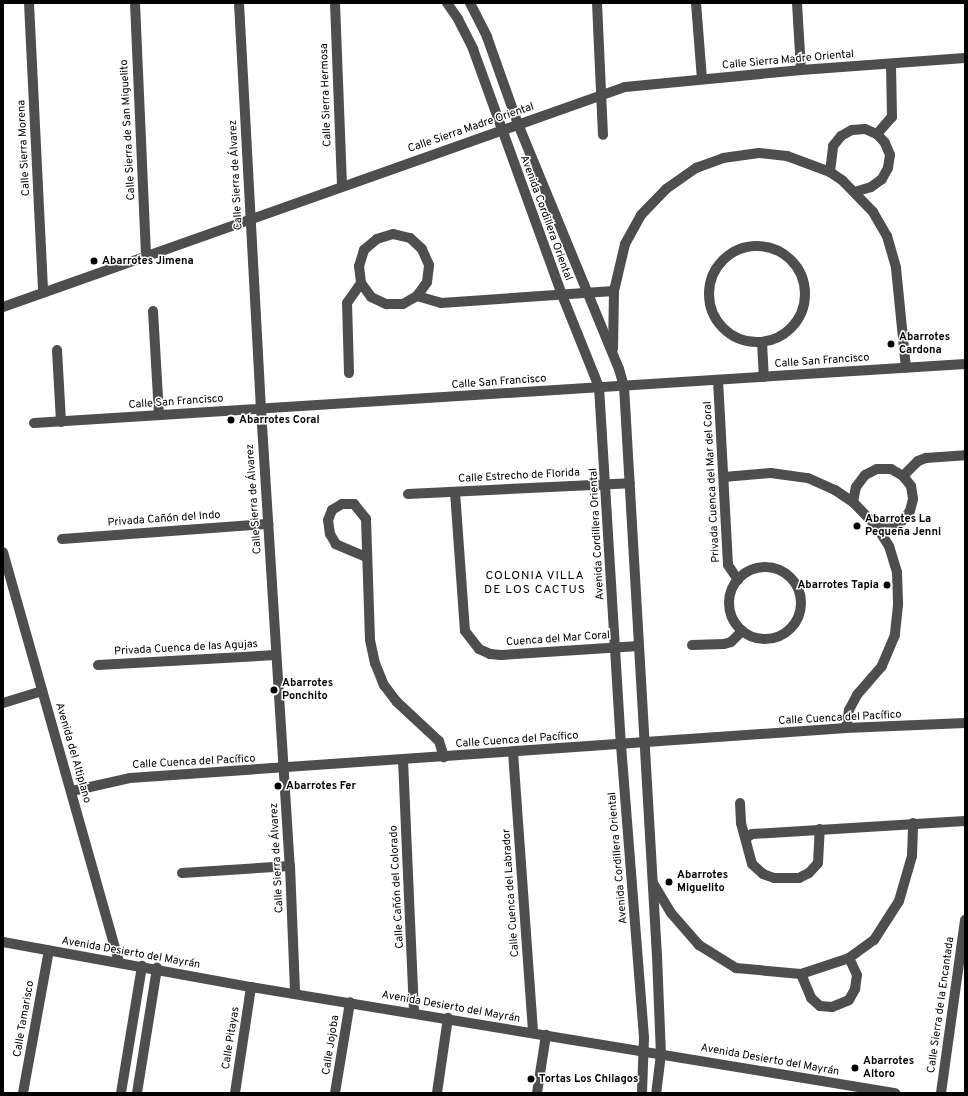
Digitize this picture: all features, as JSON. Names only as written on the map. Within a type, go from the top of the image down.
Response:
[{"type":"street","name":"Calle Sierra Morena","points":[[29,3],[43,292]]},
{"type":"street","name":"Calle Sierra de San Miguelito","points":[[135,3],[146,256]]},
{"type":"street","name":"Calle Sierra de Álvarez","points":[[239,3],[260,409],[290,866],[294,993]]},
{"type":"street","name":"Calle Sierra Hermosa","points":[[335,3],[342,186]]},
{"type":"street","name":"Avenida Cordillera Oriental","points":[[446,3],[458,19],[473,50],[562,295],[599,387],[621,745],[644,1051],[642,1093]]},
{"type":"street","name":"Avenida Cordillera Oriental","points":[[470,3],[487,37],[518,124],[613,354],[624,386],[645,743],[660,1054],[656,1093]]},
{"type":"street","points":[[597,3],[603,135]]},
{"type":"street","points":[[696,3],[702,79]]},
{"type":"street","points":[[797,3],[801,70]]},
{"type":"street","name":"Calle Sierra Madre Oriental","points":[[3,306],[602,94],[640,85],[801,70],[965,58]]},
{"type":"street","points":[[877,134],[892,117],[891,64]]},
{"type":"street","points":[[830,172],[833,146],[841,136],[859,129],[877,134],[888,149],[888,168],[882,179],[871,187],[855,192]]},
{"type":"street","points":[[613,354],[614,291],[625,244],[641,215],[666,189],[696,168],[723,158],[759,153],[787,156],[830,172],[855,192],[873,212],[887,236],[896,268],[906,368]]},
{"type":"street","points":[[393,234],[410,238],[422,249],[429,265],[427,282],[417,296],[403,304],[386,304],[370,297],[361,283],[358,266],[364,250],[376,239],[393,234]]},
{"type":"street","points":[[752,245],[771,247],[788,256],[799,271],[805,289],[803,308],[794,324],[780,337],[762,342],[743,340],[726,331],[714,317],[709,298],[711,280],[720,263],[734,251],[752,245]]},
{"type":"street","points":[[349,373],[347,303],[361,283]]},
{"type":"street","points":[[417,296],[441,303],[614,291]]},
{"type":"street","points":[[153,312],[159,415]]},
{"type":"street","points":[[762,342],[764,376]]},
{"type":"street","points":[[57,350],[61,422]]},
{"type":"street","name":"Calle San Francisco","points":[[34,424],[965,364]]},
{"type":"street","name":"Privada Cuenca del Mar del Coral","points":[[718,380],[728,565],[738,580]]},
{"type":"street","points":[[904,476],[918,461],[926,458],[965,455]]},
{"type":"street","points":[[853,502],[856,487],[864,475],[877,469],[891,469],[904,476],[911,486],[913,499],[910,511],[902,521],[890,526],[877,527]]},
{"type":"street","points":[[724,477],[771,473],[808,478],[836,490],[853,502],[877,527],[889,546],[897,573],[898,604],[895,635],[882,666],[855,700],[846,728]]},
{"type":"street","name":"Calle Estrecho de Florida","points":[[408,494],[630,483]]},
{"type":"street","name":"Cuenca del Mar Coral","points":[[454,492],[465,631],[479,649],[490,654],[501,655],[639,646]]},
{"type":"street","points":[[366,557],[336,544],[330,534],[328,520],[332,510],[342,504],[354,504],[366,519],[366,557],[370,640],[375,663],[384,684],[397,702],[439,741],[444,757]]},
{"type":"street","name":"Privada Cañón del Indo","points":[[62,539],[268,524]]},
{"type":"street","name":"Avenida del Altiplano","points":[[3,552],[72,791],[118,962]]},
{"type":"street","points":[[762,567],[776,568],[788,575],[797,586],[801,600],[800,614],[793,626],[782,635],[769,639],[755,638],[742,631],[734,620],[730,606],[731,592],[738,580],[749,571],[762,567]]},
{"type":"street","points":[[692,645],[724,644],[730,642],[742,631]]},
{"type":"street","name":"Privada Cuenca de las Agujas","points":[[98,665],[276,655]]},
{"type":"street","points":[[3,703],[42,691]]},
{"type":"street","name":"Calle Cuenca del Pacífico","points":[[72,791],[130,778],[284,769],[846,728],[965,723]]},
{"type":"street","name":"Calle Cuenca del Labrador","points":[[513,752],[533,1033]]},
{"type":"street","name":"Calle Cañón del Colorado","points":[[403,760],[414,1013]]},
{"type":"street","points":[[740,803],[741,823],[746,838],[746,847],[752,864],[763,874],[774,878],[799,878],[809,873],[818,863],[820,829]]},
{"type":"street","points":[[746,838],[752,834],[965,821]]},
{"type":"street","points":[[652,882],[671,913],[699,945],[736,968],[801,974],[849,958],[874,940],[900,901],[912,856],[913,823]]},
{"type":"street","points":[[182,873],[290,866]]},
{"type":"street","name":"Calle Sierra de la Encantada","points":[[941,1093],[965,920]]},
{"type":"street","name":"Avenida Desierto del Mayrán","points":[[3,942],[157,968],[251,987],[448,1018],[895,1093]]},
{"type":"street","name":"Calle Tamarisco","points":[[23,1093],[49,950]]},
{"type":"street","points":[[801,974],[811,998],[820,1006],[832,1007],[848,1000],[855,989],[857,975],[849,958]]},
{"type":"street","points":[[121,1093],[142,966]]},
{"type":"street","points":[[137,1093],[157,968]]},
{"type":"street","name":"Calle Pitayas","points":[[235,1093],[251,987]]},
{"type":"street","name":"Calle Jojoba","points":[[336,1093],[350,1002]]},
{"type":"street","points":[[437,1093],[448,1018]]},
{"type":"street","points":[[537,1093],[546,1035]]},
{"type":"place","name":"Abarrotes Jimena","points":[[94,261]]},
{"type":"place","name":"Abarrotes Cardona","points":[[891,344]]},
{"type":"place","name":"Abarrotes Coral","points":[[231,420]]},
{"type":"place","name":"Abarrotes La Pequeña Jenni","points":[[857,526]]},
{"type":"place","name":"Abarrotes Tapia","points":[[887,585]]},
{"type":"place","name":"Abarrotes Ponchito","points":[[274,690]]},
{"type":"place","name":"Abarrotes Fer","points":[[278,786]]},
{"type":"place","name":"Abarrotes Miguelito","points":[[669,882]]},
{"type":"place","name":"Abarrotes Altoro","points":[[855,1068]]},
{"type":"place","name":"Tortas Los Chilagos","points":[[531,1079]]},
{"type":"district","name":"COLONIA VILLA DE LOS CACTUS","points":[[535,584]]}]
